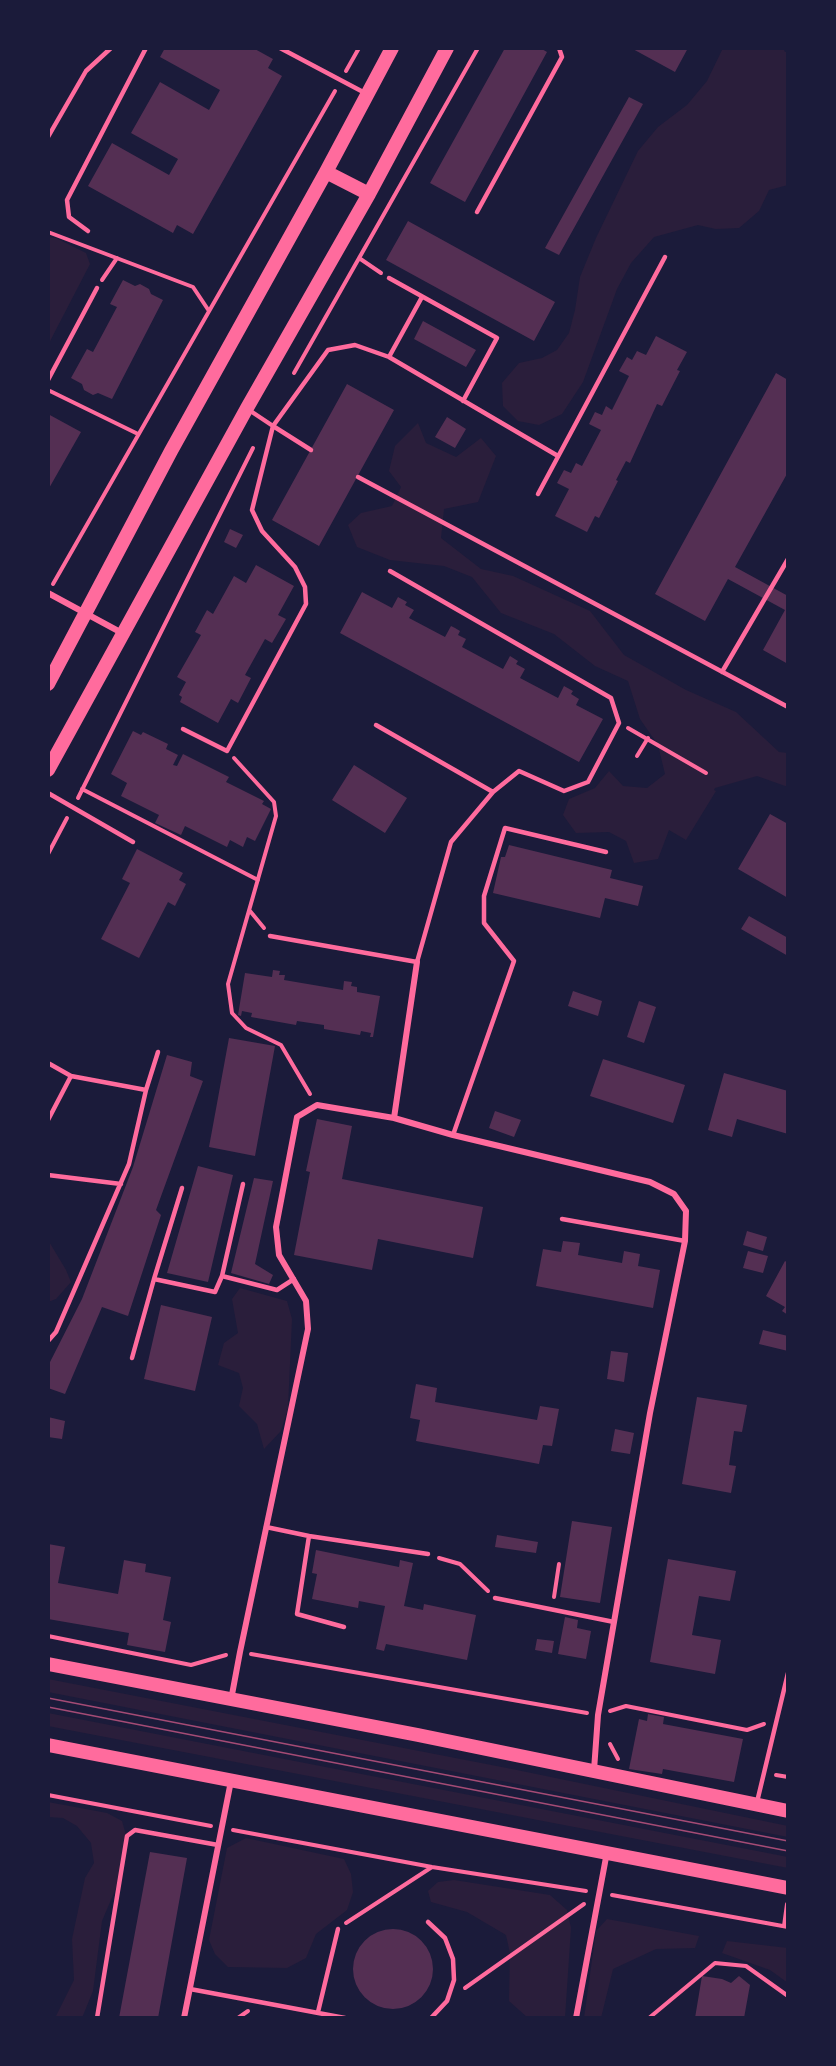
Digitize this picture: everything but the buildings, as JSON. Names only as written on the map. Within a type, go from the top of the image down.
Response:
[{"type":"main road","points":[[48,684],[171,451],[392,48]]},
{"type":"main road","points":[[48,770],[247,408],[369,194],[447,48]]},
{"type":"main road","points":[[326,172],[369,194]]},
{"type":"main road","points":[[48,1664],[788,1811]]},
{"type":"main road","points":[[48,1745],[788,1888]]},
{"type":"street","points":[[48,592],[122,633]]},
{"type":"street","points":[[394,1118],[417,962]]},
{"type":"street","points":[[231,1700],[308,1329],[306,1301],[279,1255],[276,1227],[297,1117],[317,1105],[394,1118],[453,1135],[650,1182],[674,1194],[686,1211],[685,1241],[650,1413],[598,1715],[594,1771]]},
{"type":"street","points":[[184,2018],[231,1781]]},
{"type":"street","points":[[576,2018],[607,1852]]},
{"type":"lane","points":[[48,137],[86,71],[111,48]]},
{"type":"lane","points":[[88,231],[69,217],[67,200],[146,48]]},
{"type":"lane","points":[[280,48],[366,94]]},
{"type":"lane","points":[[477,212],[562,57],[559,48]]},
{"type":"lane","points":[[538,494],[665,257]]},
{"type":"lane","points":[[389,278],[497,338],[463,400]]},
{"type":"lane","points":[[48,380],[97,288]]},
{"type":"lane","points":[[389,357],[423,297]]},
{"type":"lane","points":[[183,729],[227,751],[306,604],[305,587],[296,567],[262,531],[252,510],[273,426],[328,350],[355,345],[389,357],[558,456]]},
{"type":"lane","points":[[247,408],[311,450]]},
{"type":"lane","points":[[358,477],[788,707]]},
{"type":"lane","points":[[722,672],[788,559]]},
{"type":"lane","points":[[270,936],[417,962],[451,842],[493,792],[519,771],[564,791],[588,782],[619,723],[610,698],[390,571]]},
{"type":"lane","points":[[376,725],[493,792]]},
{"type":"lane","points":[[48,794],[133,842]]},
{"type":"lane","points":[[453,1135],[514,961],[484,923],[484,896],[505,828],[606,852]]},
{"type":"lane","points":[[48,1341],[56,1332],[129,1164],[146,1090],[158,1052]]},
{"type":"lane","points":[[48,1063],[71,1076],[146,1090]]},
{"type":"lane","points":[[48,1120],[71,1076]]},
{"type":"lane","points":[[48,1175],[121,1184]]},
{"type":"lane","points":[[154,1279],[215,1292],[222,1276],[243,1184]]},
{"type":"lane","points":[[132,1358],[182,1188]]},
{"type":"lane","points":[[562,1219],[685,1241]]},
{"type":"lane","points":[[222,1276],[277,1290],[294,1279]]},
{"type":"lane","points":[[266,1527],[309,1536],[428,1554]]},
{"type":"lane","points":[[309,1536],[297,1614],[344,1627]]},
{"type":"lane","points":[[495,1598],[614,1623]]},
{"type":"lane","points":[[757,1805],[788,1673]]},
{"type":"lane","points":[[97,2018],[127,1836],[135,1830],[218,1845]]},
{"type":"lane","points":[[428,1922],[445,1938],[453,1959],[454,1980],[447,2001],[431,2018]]},
{"type":"lane","points":[[318,2012],[338,1929]]},
{"type":"lane","points":[[190,1989],[345,2018]]},
{"type":"path","points":[[48,592],[359,48]]},
{"type":"path","points":[[48,232],[193,287],[209,311]]},
{"type":"path","points":[[97,288],[117,258]]},
{"type":"path","points":[[359,258],[389,278]]},
{"type":"path","points":[[48,390],[138,434]]},
{"type":"path","points":[[619,723],[706,773]]},
{"type":"path","points":[[637,756],[648,738]]},
{"type":"path","points":[[82,789],[258,880]]},
{"type":"path","points":[[249,910],[270,936]]},
{"type":"path","points":[[428,1554],[460,1564],[495,1598]]},
{"type":"path","points":[[553,1610],[559,1564]]},
{"type":"path","points":[[48,1636],[191,1665],[240,1652],[598,1715],[626,1706],[747,1730]]},
{"type":"path","points":[[609,1741],[618,1760]]},
{"type":"path","points":[[763,1772],[788,1777]]},
{"type":"path","points":[[48,1795],[432,1867],[600,1893],[786,1926],[787,1904]]},
{"type":"path","points":[[338,1929],[432,1867]]},
{"type":"path","points":[[447,2001],[600,1893]]},
{"type":"path","points":[[649,2018],[715,1963],[746,1966],[788,1996]]},
{"type":"shaded area","points":[[723,48],[783,48],[785,52],[788,52],[788,185],[769,190],[759,211],[739,228],[716,229],[698,225],[654,237],[631,263],[617,289],[583,382],[562,414],[539,425],[518,421],[503,406],[502,383],[519,363],[542,358],[557,350],[569,333],[580,277],[638,151],[658,127],[687,105],[707,81]]},
{"type":"shaded area","points":[[48,237],[56,238],[86,253],[90,264],[48,345]]},
{"type":"shaded area","points":[[418,423],[426,443],[456,457],[481,438],[496,456],[478,502],[444,509],[441,538],[481,569],[513,576],[590,611],[624,655],[686,690],[736,712],[779,752],[788,753],[788,787],[757,776],[715,788],[716,791],[686,840],[669,830],[658,859],[634,863],[626,841],[609,832],[576,833],[563,815],[569,799],[595,788],[609,771],[623,786],[647,788],[665,774],[658,745],[640,719],[628,681],[595,666],[554,634],[501,613],[472,577],[444,566],[390,560],[357,547],[348,525],[361,513],[392,506],[401,487],[389,471],[395,446]]},
{"type":"shaded area","points":[[48,1240],[71,1282],[56,1299],[48,1302]]},
{"type":"shaded area","points":[[240,1288],[287,1301],[292,1319],[288,1408],[281,1431],[264,1449],[257,1424],[239,1406],[243,1388],[239,1373],[218,1365],[224,1343],[238,1333],[232,1299]]},
{"type":"shaded area","points":[[48,1679],[512,1769],[788,1826],[788,1837],[48,1692]]},
{"type":"shaded area","points":[[48,1713],[788,1857],[788,1868],[48,1726]]},
{"type":"shaded area","points":[[48,1802],[107,1813],[122,1821],[126,1835],[124,1869],[102,1921],[93,1991],[82,2018],[55,2018],[74,1980],[72,1939],[85,1878],[94,1863],[91,1843],[77,1826],[63,1818],[48,1817]]},
{"type":"shaded area","points":[[246,1838],[344,1859],[351,1874],[353,1892],[347,1910],[316,1934],[306,1958],[287,1968],[228,1967],[215,1954],[209,1940],[227,1848]]},
{"type":"shaded area","points":[[454,1880],[550,1895],[567,1910],[571,1928],[565,2018],[528,2018],[509,2001],[510,1953],[506,1935],[467,1912],[431,1902],[428,1891],[438,1882]]},
{"type":"shaded area","points":[[607,1919],[699,1936],[695,1948],[656,1949],[613,1969],[601,2018],[584,2018],[596,1931]]},
{"type":"shaded area","points":[[727,1941],[788,1948],[788,1983],[770,1970],[722,1953]]},
{"type":"tram line","points":[[48,1698],[788,1841]]},
{"type":"tram line","points":[[48,1707],[788,1851]]}]
